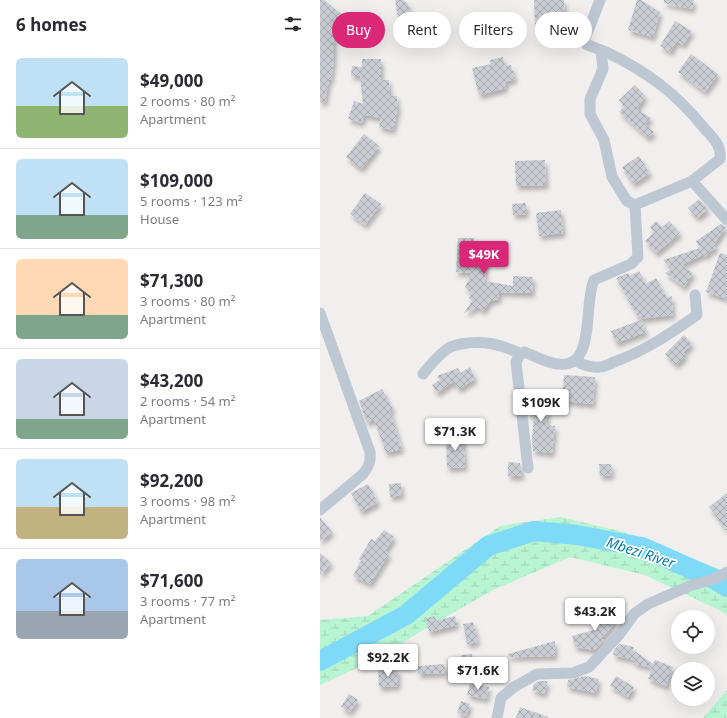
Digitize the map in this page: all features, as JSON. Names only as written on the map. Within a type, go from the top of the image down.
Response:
[{"type":"street","points":[[600,0],[585,42],[588,46],[602,50],[635,68],[670,91],[692,113],[720,147],[724,160],[692,182],[635,205]]},
{"type":"street","points":[[602,50],[604,69],[590,99],[590,114],[604,140],[608,165],[612,177],[627,200],[635,205]]},
{"type":"street","points":[[692,182],[727,220]]},
{"type":"street","points":[[423,374],[448,348],[475,342],[488,342],[508,347],[521,354],[526,353],[550,363],[562,365],[576,361],[581,355],[585,343],[589,303],[594,280],[631,264],[638,257],[635,205]]},
{"type":"street","points":[[576,361],[587,366],[601,367],[649,347],[697,315],[694,295]]},
{"type":"street","points":[[320,313],[370,452],[371,459],[369,466],[363,474],[320,510]]},
{"type":"street","points":[[521,354],[516,362],[528,468]]},
{"type":"street","points":[[497,718],[501,698],[514,687],[537,674],[573,673],[589,667],[619,635],[634,614],[648,604],[692,585],[714,579],[727,572]]},
{"type":"green space","points":[[560,517],[624,532],[727,572],[727,616],[725,613],[645,575],[570,557],[493,590],[421,631],[381,657],[320,685],[320,620],[368,616],[500,526]]},
{"type":"green space","points":[[727,690],[727,718],[703,718],[713,706],[715,706]]},
{"type":"building","points":[[320,0],[324,0],[339,12],[332,12],[332,48],[334,48],[334,59],[331,80],[329,80],[325,102],[320,102]]},
{"type":"building","points":[[395,0],[403,0],[408,4],[409,12],[397,12]]},
{"type":"building","points":[[534,0],[564,0],[565,12],[535,12],[535,24]]},
{"type":"building","points":[[637,0],[641,0],[660,12],[653,37],[628,30]]},
{"type":"building","points":[[664,0],[694,0],[692,9],[664,3]]},
{"type":"building","points":[[675,21],[692,31],[683,45],[677,41],[670,52],[660,46]]},
{"type":"building","points":[[691,54],[718,74],[705,92],[678,72]]},
{"type":"building","points":[[503,57],[505,66],[511,65],[515,79],[505,82],[506,88],[479,95],[472,68],[491,64],[490,60]]},
{"type":"building","points":[[362,59],[381,59],[381,80],[389,80],[390,96],[397,96],[398,109],[393,130],[379,127],[381,118],[364,115],[362,123],[348,119],[354,101],[363,104],[360,76],[351,76],[352,66],[362,67]]},
{"type":"building","points":[[635,85],[645,96],[637,109],[651,118],[645,124],[654,132],[648,138],[619,112],[624,107],[619,100]]},
{"type":"building","points":[[364,134],[379,146],[361,169],[346,157]]},
{"type":"building","points":[[639,156],[650,173],[633,184],[622,167]]},
{"type":"building","points":[[545,160],[546,185],[516,186],[515,161]]},
{"type":"building","points":[[365,193],[381,204],[365,225],[350,214]]},
{"type":"building","points":[[699,199],[708,209],[697,218],[688,208]]},
{"type":"building","points":[[526,203],[526,214],[513,215],[512,204]]},
{"type":"building","points":[[561,210],[563,233],[539,236],[536,213]]},
{"type":"building","points":[[656,221],[662,227],[669,221],[680,233],[656,253],[645,241],[654,232],[650,227]]},
{"type":"building","points":[[721,224],[726,227],[714,244],[716,248],[709,252],[705,257],[704,254],[682,265],[693,273],[684,287],[665,273],[672,269],[663,260],[700,248],[696,241]]},
{"type":"building","points":[[458,238],[474,238],[474,246],[495,247],[495,259],[486,259],[485,281],[513,286],[513,276],[533,277],[532,293],[499,292],[499,299],[490,301],[483,311],[478,307],[464,313],[472,301],[469,298],[471,294],[465,287],[472,273],[456,272]]},
{"type":"building","points":[[720,253],[727,255],[727,299],[706,292]]},
{"type":"building","points":[[639,271],[646,284],[656,278],[667,298],[672,296],[673,315],[639,319],[616,278],[628,273],[630,276]]},
{"type":"building","points":[[641,320],[646,332],[616,343],[611,331]]},
{"type":"building","points":[[684,335],[692,344],[683,353],[686,355],[676,365],[665,354]]},
{"type":"building","points":[[470,367],[475,379],[459,389],[453,382],[437,393],[432,385],[440,380],[437,376],[458,368],[460,373]]},
{"type":"building","points":[[564,375],[595,377],[593,404],[562,401]]},
{"type":"building","points":[[382,389],[393,409],[390,410],[402,449],[386,453],[374,419],[367,423],[359,401]]},
{"type":"building","points":[[528,392],[550,395],[546,425],[555,426],[552,453],[533,451],[532,439],[534,415],[529,415]]},
{"type":"building","points":[[463,435],[465,467],[447,468],[446,436]]},
{"type":"building","points":[[508,462],[520,463],[522,476],[508,476]]},
{"type":"building","points":[[599,464],[611,464],[612,475],[600,476]]},
{"type":"building","points":[[401,483],[402,495],[390,497],[389,484]]},
{"type":"building","points":[[368,484],[378,502],[361,512],[351,493]]},
{"type":"building","points":[[727,493],[727,531],[709,507]]},
{"type":"building","points":[[320,517],[332,532],[320,541]]},
{"type":"building","points":[[384,530],[394,537],[385,551],[389,554],[370,584],[353,576],[361,560],[359,559],[371,539],[375,541]]},
{"type":"building","points":[[320,553],[331,563],[320,575]]},
{"type":"building","points":[[594,604],[616,622],[601,639],[604,640],[595,650],[575,647],[572,636],[597,629],[595,627]]},
{"type":"building","points":[[435,616],[436,621],[455,616],[457,625],[429,632],[426,618]]},
{"type":"building","points":[[473,622],[478,642],[467,644],[463,624]]},
{"type":"building","points":[[555,641],[555,656],[508,657],[508,654]]},
{"type":"building","points":[[620,644],[634,647],[633,650],[653,664],[655,660],[671,666],[671,672],[666,686],[648,679],[652,668],[633,663],[634,660],[613,655],[614,650]]},
{"type":"building","points":[[408,647],[410,663],[391,664],[390,649]]},
{"type":"building","points":[[472,654],[473,662],[497,660],[497,668],[491,670],[463,671],[461,655]]},
{"type":"building","points":[[444,664],[445,673],[418,674],[418,666]]},
{"type":"building","points":[[398,669],[398,686],[379,687],[378,670]]},
{"type":"building","points":[[585,676],[599,679],[596,693],[567,687],[568,680]]},
{"type":"building","points":[[616,676],[634,687],[628,697],[610,686]]},
{"type":"building","points":[[539,681],[548,681],[544,694],[532,690],[534,684]]},
{"type":"building","points":[[470,683],[489,687],[486,699],[467,695]]},
{"type":"building","points":[[349,694],[358,700],[350,712],[341,707]]},
{"type":"building","points":[[461,701],[470,704],[466,716],[457,713]]},
{"type":"building","points":[[520,707],[548,717],[548,718],[516,718]]},
{"type":"waterway","name":"Mbezi River","points":[[320,661],[406,615],[488,546],[534,531],[577,535],[642,547],[714,579],[727,587]]}]
